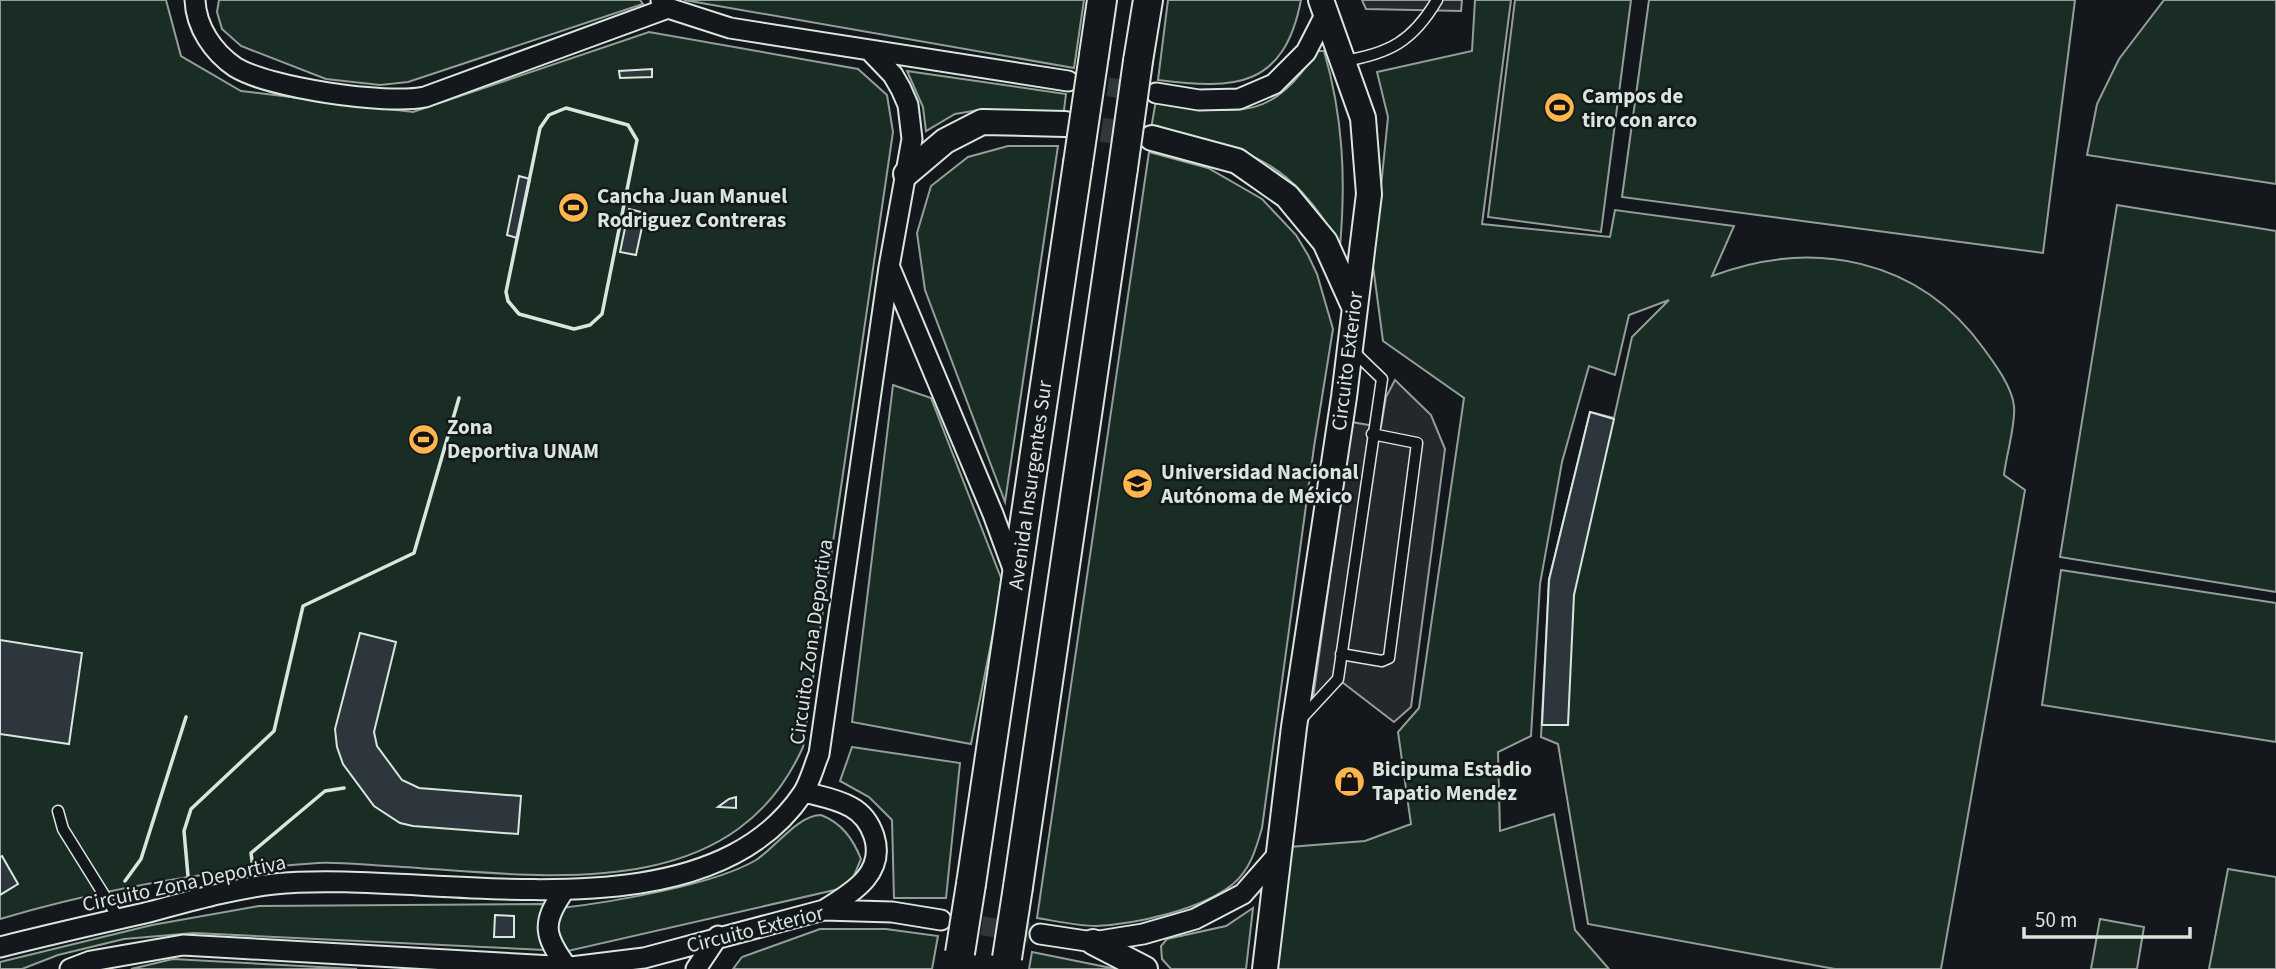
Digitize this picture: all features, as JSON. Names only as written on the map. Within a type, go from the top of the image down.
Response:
[{"type":"main road","name":"Avenida Insurgentes Sur","points":[[959,961],[1102,0]]},
{"type":"main road","points":[[1006,964],[1148,0]]},
{"type":"street","points":[[195,0],[198,18],[213,46],[235,67],[249,74],[304,87],[398,101],[425,97],[664,4],[730,27],[1068,81]]},
{"type":"street","points":[[1156,93],[1199,100],[1239,99],[1274,84],[1306,52],[1324,5]]},
{"type":"street","name":"Circuito Exterior","points":[[1265,969],[1294,727],[1344,397],[1353,305],[1369,194],[1363,118],[1324,5]]},
{"type":"street","name":"Circuito Zona Deportiva","points":[[0,947],[205,898],[296,883],[564,891],[615,886],[711,864],[733,854],[769,829],[804,792],[819,754],[889,267],[912,139],[908,105],[893,75],[870,51]]},
{"type":"street","points":[[906,174],[945,141],[982,122],[1065,124]]},
{"type":"street","points":[[1152,138],[1237,161],[1287,196],[1325,242],[1353,305]]},
{"type":"street","points":[[889,267],[993,513],[1016,578]]},
{"type":"street","points":[[804,792],[852,808],[868,823],[876,843],[874,866],[869,876],[853,892],[824,910]]},
{"type":"street","points":[[1040,934],[1093,942],[1143,934],[1218,909],[1243,894],[1279,853]]},
{"type":"street","points":[[564,891],[552,907],[547,931],[550,942],[567,967]]},
{"type":"street","name":"Circuito Exterior","points":[[70,969],[91,961],[183,945],[567,967],[644,958],[718,936],[824,910],[892,912],[942,920]]},
{"type":"street","points":[[696,969],[718,936]]},
{"type":"street","points":[[1093,942],[1145,969]]},
{"type":"lane","points":[[1343,61],[1377,55],[1407,38],[1424,22],[1437,0]]},
{"type":"lane","points":[[1294,727],[1338,679],[1382,379],[1348,347]]},
{"type":"lane","points":[[1341,653],[1382,661],[1389,657],[1417,443],[1372,434]]},
{"type":"lane","points":[[58,811],[63,830],[119,919]]},
{"type":"green space","name":"Zona Deportiva UNAM","points":[[0,0],[166,0],[181,56],[241,91],[413,112],[649,32],[858,69],[887,95],[893,132],[803,747],[770,800],[728,836],[678,859],[623,871],[564,875],[504,874],[353,864],[278,866],[158,882],[0,919]]},
{"type":"green space","points":[[219,0],[640,0],[643,4],[408,82],[380,85],[326,79],[241,46],[222,29],[217,12]]},
{"type":"green space","points":[[684,0],[1084,0],[1074,68]]},
{"type":"green space","points":[[1168,0],[1301,0],[1293,29],[1282,51],[1269,67],[1252,77],[1210,84],[1158,80]]},
{"type":"green space","points":[[1475,0],[1511,0],[1482,224],[1610,237],[1615,210],[1734,226],[1712,276],[1750,264],[1788,259],[1825,258],[1862,264],[1896,276],[1928,294],[1958,318],[1984,349],[2007,384],[2013,399],[2014,413],[2004,475],[2025,490],[1941,969],[1835,969],[1588,924],[1558,744],[1541,737],[1549,580],[1590,412],[1614,418],[1632,337],[1669,300],[1629,315],[1615,375],[1589,366],[1562,462],[1540,584],[1531,736],[1498,752],[1500,831],[1554,814],[1575,930],[1609,969],[1275,969],[1289,847],[1365,841],[1411,824],[1398,732],[1419,708],[1464,398],[1383,341],[1373,266],[1388,117],[1377,72],[1472,51]]},
{"type":"green space","name":"Campos de tiro con arco","points":[[1515,0],[1631,0],[1601,232],[1488,217]]},
{"type":"green space","points":[[1649,0],[2075,0],[2043,253],[1622,197]]},
{"type":"green space","points":[[2164,0],[2276,0],[2276,184],[2087,155],[2097,104],[2119,59]]},
{"type":"green space","points":[[1317,51],[1324,51],[1339,124],[1343,172],[1340,246],[1322,217],[1303,194],[1284,175],[1262,161],[1213,142],[1151,129],[1156,100],[1228,110],[1247,109],[1265,103],[1282,92],[1299,75]]},
{"type":"green space","points":[[907,71],[1066,94],[1063,118],[985,109],[955,114],[926,131],[923,107]]},
{"type":"green space","points":[[1008,146],[1058,146],[1005,502],[925,290],[917,233],[931,186],[968,157]]},
{"type":"green space","points":[[1149,152],[1208,168],[1262,199],[1296,235],[1308,255],[1317,274],[1333,329],[1314,447],[1262,828],[1255,851],[1248,866],[1233,884],[1204,901],[1148,919],[1089,926],[1037,918]]},
{"type":"green space","points":[[2117,205],[2276,231],[2276,592],[2060,557]]},
{"type":"green space","points":[[893,385],[931,398],[1003,583],[971,744],[852,722]]},
{"type":"green space","points":[[2061,570],[2276,603],[2276,742],[2042,705]]},
{"type":"green space","points":[[852,747],[960,763],[946,898],[894,898],[892,820],[869,797],[840,781]]},
{"type":"green space","points":[[821,815],[846,832],[861,859],[853,878],[839,889],[568,951],[558,935],[561,908],[689,885],[738,869],[756,860],[804,820]]},
{"type":"green space","points":[[2228,869],[2276,877],[2276,969],[2209,969]]},
{"type":"green space","points":[[544,904],[538,929],[544,950],[194,933],[124,939],[58,955],[22,969],[0,969],[0,962],[152,925],[259,906]]},
{"type":"green space","points":[[1253,908],[1246,969],[1171,969],[1162,959],[1161,946],[1167,939],[1226,926]]},
{"type":"green space","points":[[2100,919],[2144,927],[2137,969],[2091,969]]},
{"type":"green space","points":[[820,929],[886,929],[938,936],[932,969],[733,969],[742,957]]},
{"type":"green space","points":[[1032,952],[1116,969],[1029,969]]},
{"type":"green space","points":[[173,959],[357,969],[131,969]]},
{"type":"shaded area","points":[[1362,0],[1462,0],[1461,11],[1366,9]]},
{"type":"shaded area","points":[[1395,380],[1431,415],[1445,449],[1411,707],[1394,722],[1338,679],[1313,699],[1351,422],[1381,427],[1386,397]]},
{"type":"building","points":[[652,69],[652,77],[620,78],[619,71]]},
{"type":"building","points":[[519,176],[530,179],[517,238],[507,235]]},
{"type":"building","points":[[629,209],[645,213],[636,255],[620,252]]},
{"type":"building","points":[[1590,412],[1614,419],[1574,595],[1568,725],[1542,725],[1549,580]]},
{"type":"building","points":[[360,633],[396,642],[374,732],[377,746],[402,780],[419,788],[521,796],[518,834],[413,826],[400,823],[374,806],[343,764],[335,729]]},
{"type":"building","points":[[0,640],[82,653],[69,744],[0,734]]},
{"type":"building","points":[[736,797],[736,808],[718,807],[729,799]]},
{"type":"building","points":[[2,856],[18,884],[0,895],[0,857]]},
{"type":"building","points":[[495,915],[514,916],[514,937],[494,937]]},
{"type":"tunnel","points":[[1079,83],[1146,92]]},
{"type":"tunnel","points":[[1066,124],[1148,137]]},
{"type":"tunnel","points":[[953,922],[1040,934]]},
{"type":"wall","points":[[566,108],[628,125],[637,140],[602,314],[590,325],[574,329],[519,314],[508,301],[506,292],[540,128],[549,115],[566,108]]},
{"type":"wall","points":[[188,876],[184,831],[191,809],[274,731],[303,606],[414,553],[459,398]]},
{"type":"wall","points":[[125,881],[141,859],[186,717]]},
{"type":"wall","points":[[253,868],[251,853],[325,791],[344,788]]},
{"type":"place","name":"Campos de tiro con arco","points":[[1559,108]]},
{"type":"place","name":"Cancha Juan Manuel Rodriguez Contreras","points":[[574,208]]},
{"type":"place","name":"Zona Deportiva UNAM","points":[[424,439]]},
{"type":"place","name":"Universidad Nacional Autónoma de México","points":[[1138,484]]},
{"type":"place","name":"Bicipuma Estadio Tapatio Mendez","points":[[1349,781]]}]
